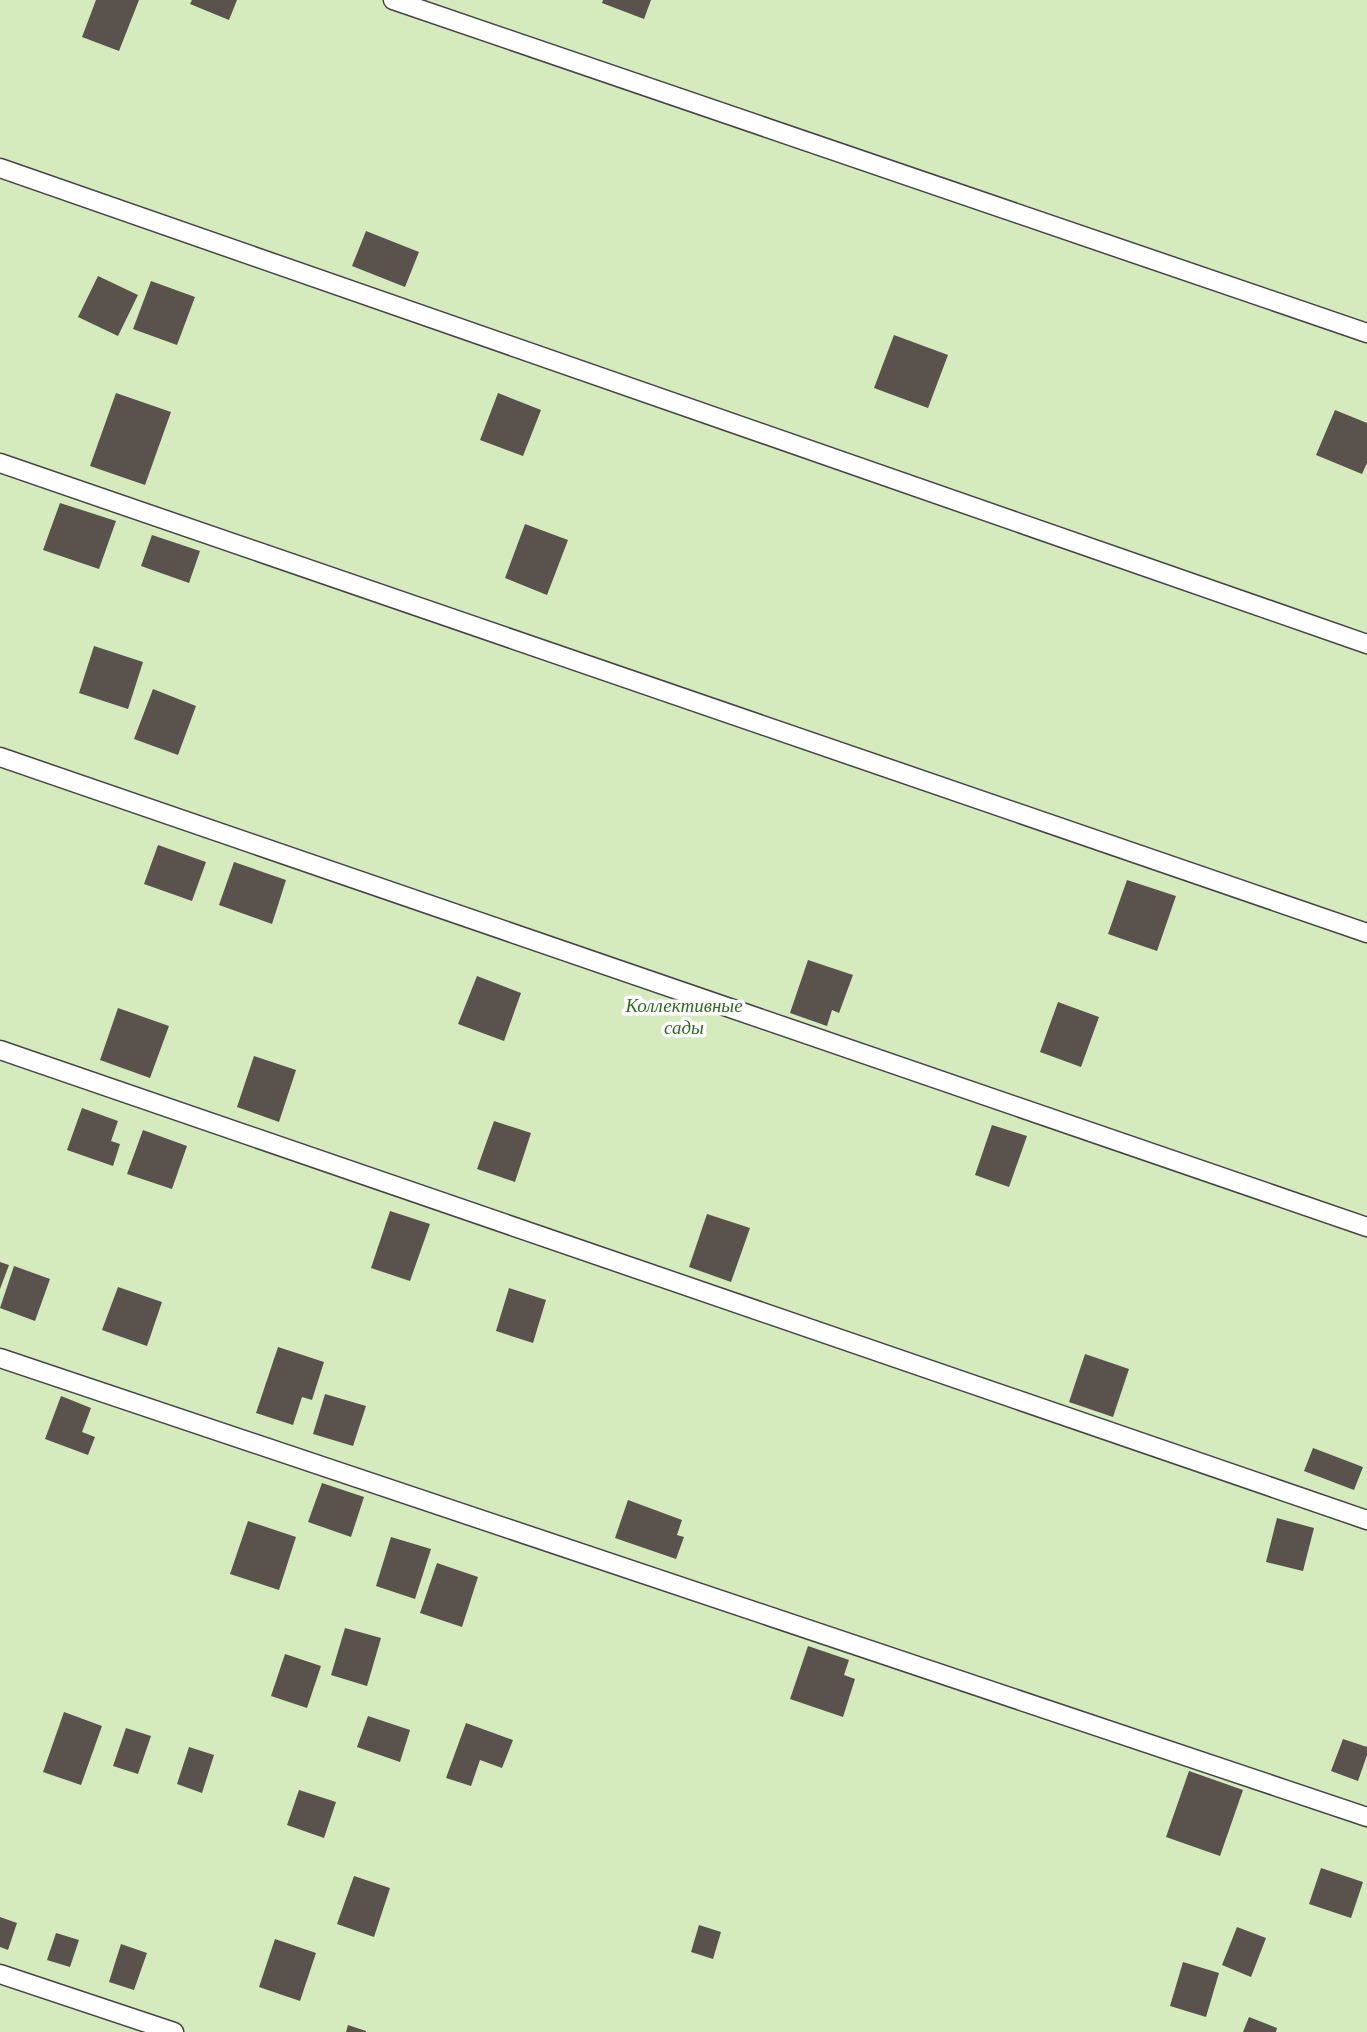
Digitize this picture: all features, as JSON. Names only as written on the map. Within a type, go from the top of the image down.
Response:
[{"type":"lane","points":[[393,0],[1367,333]]},
{"type":"lane","points":[[0,167],[1367,644]]},
{"type":"lane","points":[[0,463],[1367,933]]},
{"type":"lane","points":[[0,757],[1367,1227]]},
{"type":"lane","points":[[0,1050],[1367,1520]]},
{"type":"lane","points":[[0,1358],[1367,1817]]},
{"type":"lane","points":[[0,1974],[174,2032]]},
{"type":"green space","name":"Коллективные сады","points":[[0,0],[1367,0],[1367,2032],[0,2032]]},
{"type":"building","points":[[96,0],[139,0],[119,51],[82,37]]},
{"type":"building","points":[[192,0],[237,0],[229,20],[190,4]]},
{"type":"building","points":[[603,0],[651,0],[644,19],[602,3]]},
{"type":"building","points":[[366,231],[419,252],[405,287],[352,266]]},
{"type":"building","points":[[98,276],[138,295],[118,336],[78,317]]},
{"type":"building","points":[[151,281],[195,297],[177,345],[133,329]]},
{"type":"building","points":[[894,335],[948,355],[928,408],[874,388]]},
{"type":"building","points":[[116,393],[171,412],[145,485],[90,466]]},
{"type":"building","points":[[498,393],[541,410],[523,456],[480,440]]},
{"type":"building","points":[[1335,410],[1367,423],[1367,463],[1362,474],[1316,455]]},
{"type":"building","points":[[60,503],[116,521],[99,569],[43,550]]},
{"type":"building","points":[[525,524],[568,540],[547,595],[505,578]]},
{"type":"building","points":[[152,535],[200,551],[189,583],[141,566]]},
{"type":"building","points":[[94,646],[143,662],[128,709],[79,693]]},
{"type":"building","points":[[153,689],[196,706],[178,755],[134,739]]},
{"type":"building","points":[[158,845],[206,862],[192,901],[144,884]]},
{"type":"building","points":[[234,862],[286,880],[272,924],[219,905]]},
{"type":"building","points":[[1127,880],[1176,896],[1157,951],[1108,934]]},
{"type":"building","points":[[808,960],[853,975],[839,1013],[832,1010],[827,1026],[790,1013]]},
{"type":"building","points":[[477,976],[521,993],[504,1041],[458,1024]]},
{"type":"building","points":[[1058,1002],[1099,1017],[1081,1067],[1040,1052]]},
{"type":"building","points":[[118,1008],[169,1026],[150,1078],[100,1060]]},
{"type":"building","points":[[254,1056],[296,1070],[279,1122],[237,1107]]},
{"type":"building","points":[[82,1108],[118,1121],[111,1141],[120,1144],[113,1166],[67,1150]]},
{"type":"building","points":[[494,1121],[531,1133],[515,1182],[477,1169]]},
{"type":"building","points":[[992,1125],[1027,1136],[1009,1187],[975,1175]]},
{"type":"building","points":[[143,1130],[187,1146],[172,1189],[127,1174]]},
{"type":"building","points":[[390,1211],[430,1224],[410,1281],[371,1268]]},
{"type":"building","points":[[707,1214],[750,1228],[731,1282],[689,1267]]},
{"type":"building","points":[[0,1262],[9,1265],[0,1289]]},
{"type":"building","points":[[14,1266],[50,1279],[35,1321],[0,1308]]},
{"type":"building","points":[[118,1287],[162,1302],[147,1346],[102,1330]]},
{"type":"building","points":[[509,1288],[546,1300],[533,1343],[496,1331]]},
{"type":"building","points":[[278,1347],[324,1362],[312,1400],[302,1397],[293,1425],[256,1413]]},
{"type":"building","points":[[1085,1354],[1129,1369],[1113,1417],[1069,1402]]},
{"type":"building","points":[[325,1394],[366,1406],[353,1446],[313,1434]]},
{"type":"building","points":[[61,1396],[91,1408],[82,1432],[95,1437],[88,1455],[45,1439]]},
{"type":"building","points":[[1313,1448],[1363,1467],[1354,1490],[1304,1471]]},
{"type":"building","points":[[322,1483],[364,1497],[351,1537],[308,1522]]},
{"type":"building","points":[[628,1500],[682,1520],[677,1535],[684,1537],[676,1559],[615,1538]]},
{"type":"building","points":[[1277,1518],[1314,1528],[1303,1571],[1266,1562]]},
{"type":"building","points":[[248,1521],[296,1537],[279,1590],[230,1574]]},
{"type":"building","points":[[391,1537],[431,1549],[415,1599],[376,1586]]},
{"type":"building","points":[[437,1563],[478,1577],[462,1627],[420,1613]]},
{"type":"building","points":[[345,1628],[381,1638],[367,1686],[331,1675]]},
{"type":"building","points":[[808,1646],[849,1660],[844,1675],[855,1679],[843,1717],[790,1699]]},
{"type":"building","points":[[285,1654],[321,1666],[307,1708],[271,1696]]},
{"type":"building","points":[[64,1712],[102,1726],[81,1785],[43,1772]]},
{"type":"building","points":[[368,1716],[410,1730],[400,1762],[357,1747]]},
{"type":"building","points":[[466,1723],[513,1740],[502,1768],[480,1760],[471,1786],[446,1778]]},
{"type":"building","points":[[126,1728],[151,1736],[138,1774],[113,1766]]},
{"type":"building","points":[[1343,1739],[1367,1747],[1358,1781],[1331,1771]]},
{"type":"building","points":[[189,1747],[214,1755],[202,1793],[177,1784]]},
{"type":"building","points":[[1189,1771],[1243,1790],[1220,1856],[1166,1837]]},
{"type":"building","points":[[299,1790],[336,1802],[324,1838],[287,1825]]},
{"type":"building","points":[[1321,1868],[1363,1882],[1351,1918],[1309,1904]]},
{"type":"building","points":[[354,1876],[390,1888],[374,1937],[337,1924]]},
{"type":"building","points":[[0,1917],[17,1923],[8,1950],[0,1947]]},
{"type":"building","points":[[699,1925],[721,1932],[713,1959],[691,1952]]},
{"type":"building","points":[[1237,1927],[1266,1938],[1251,1977],[1222,1965]]},
{"type":"building","points":[[56,1933],[79,1940],[70,1967],[47,1960]]},
{"type":"building","points":[[275,1939],[316,1953],[300,2001],[259,1987]]},
{"type":"building","points":[[121,1944],[147,1953],[134,1990],[109,1982]]},
{"type":"building","points":[[1183,1962],[1219,1973],[1206,2017],[1170,2006]]},
{"type":"building","points":[[1249,2017],[1277,2028],[1276,2032],[1243,2032]]},
{"type":"building","points":[[348,2025],[366,2031],[366,2032],[346,2032]]}]
